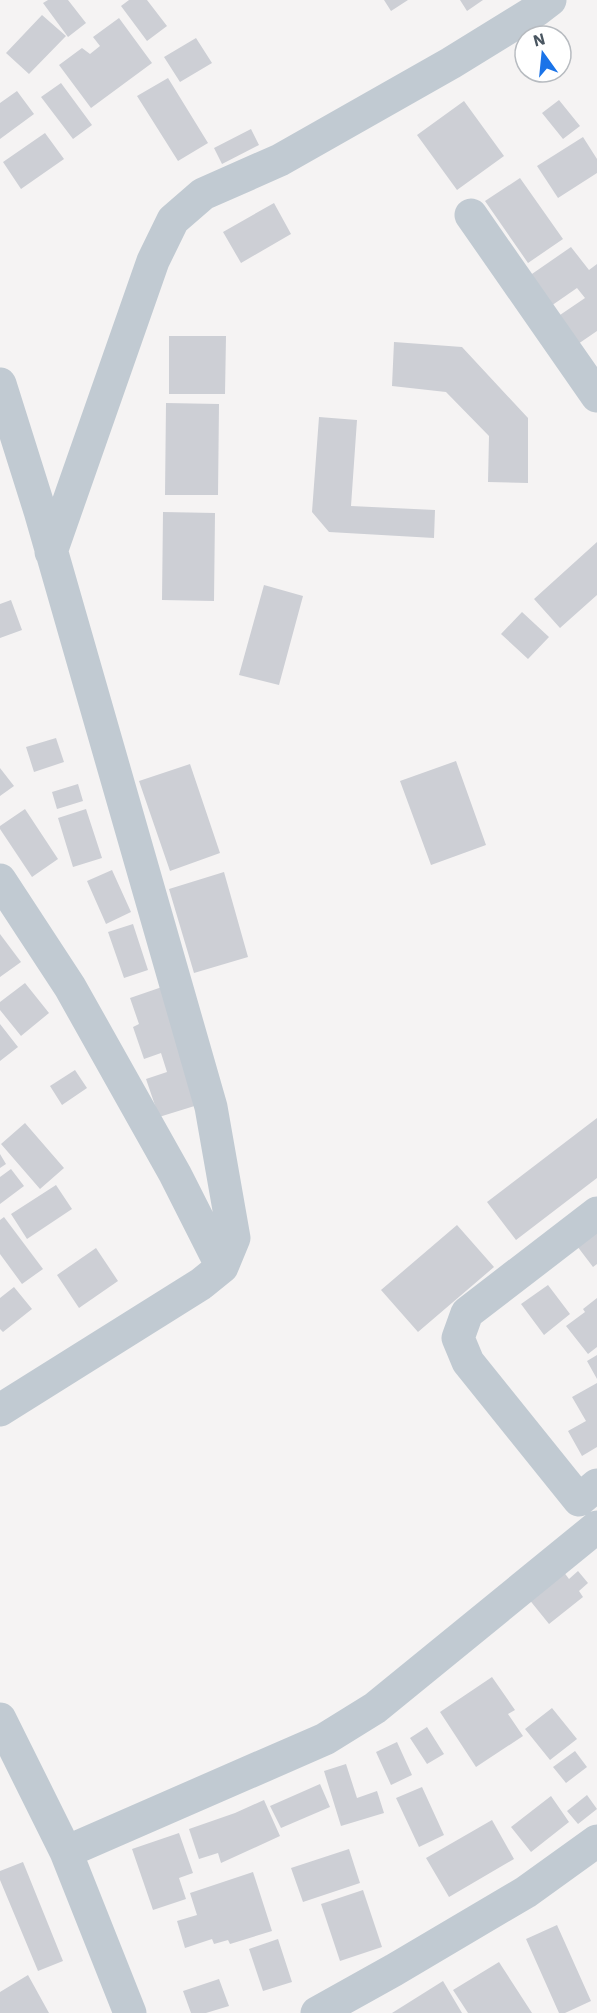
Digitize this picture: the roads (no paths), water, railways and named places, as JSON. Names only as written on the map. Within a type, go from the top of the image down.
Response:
[{"type":"street","points":[[51,552],[153,261],[173,220],[203,194],[280,160],[451,63],[550,0]]},
{"type":"street","points":[[471,215],[594,385]]},
{"type":"street","points":[[0,384],[51,552],[211,1107],[234,1238],[222,1267],[201,1284],[0,1410]]},
{"type":"street","points":[[0,880],[70,987],[175,1173],[222,1267]]},
{"type":"street","points":[[591,1502],[468,1362],[458,1338],[467,1313],[597,1213]]},
{"type":"street","points":[[66,1852],[325,1739],[375,1708],[597,1527]]},
{"type":"street","points":[[0,1719],[66,1852],[130,2013]]},
{"type":"street","points":[[317,2013],[526,1892],[597,1841]]}]
